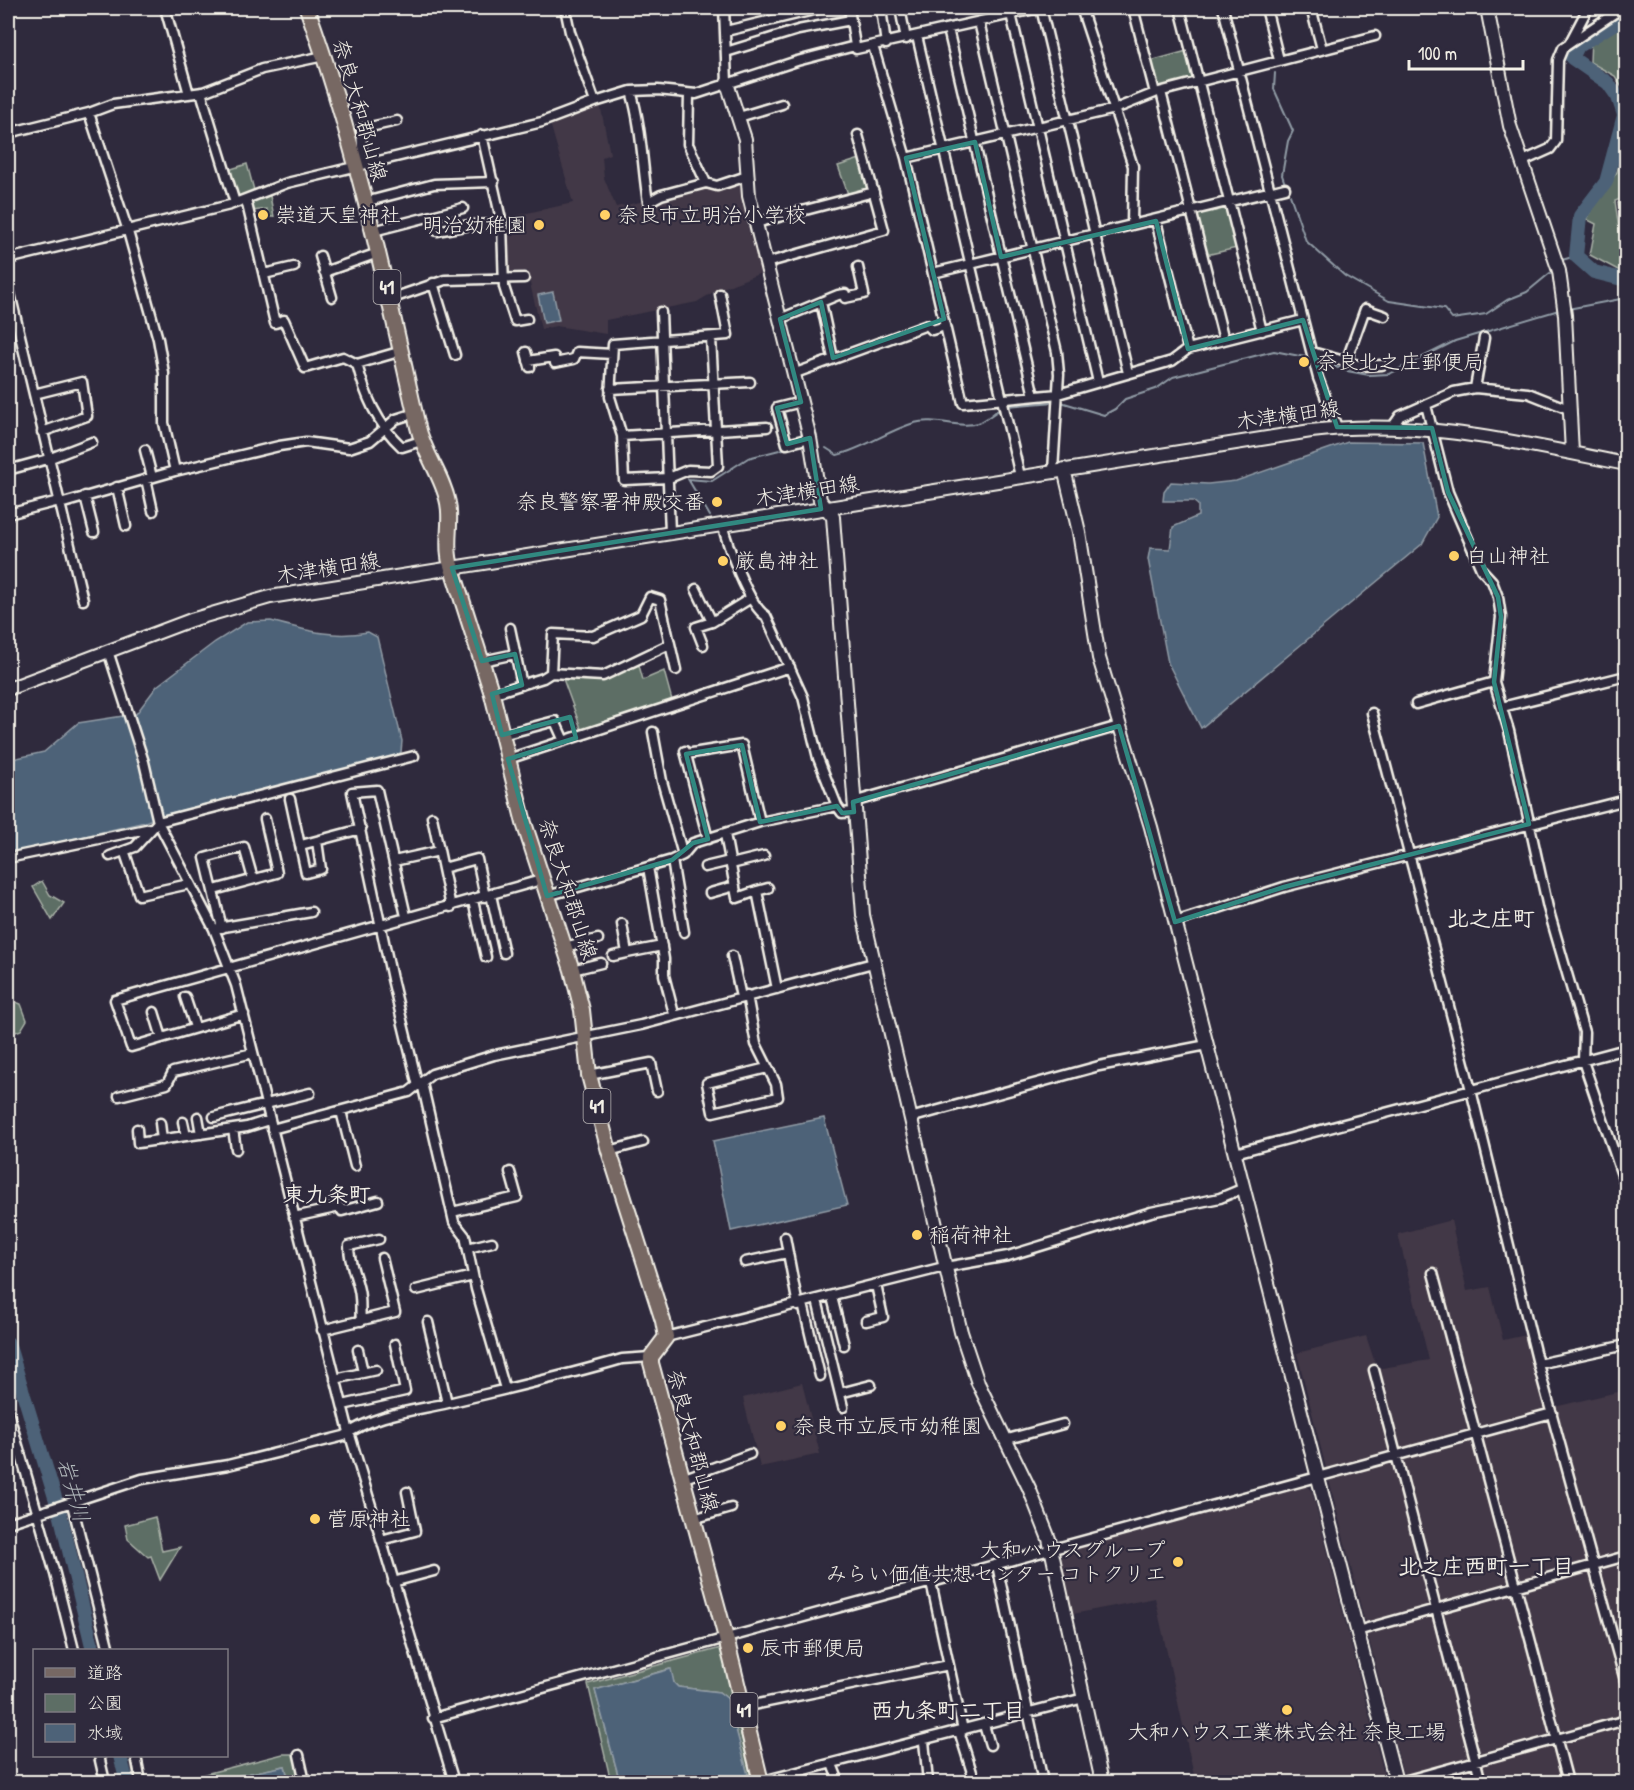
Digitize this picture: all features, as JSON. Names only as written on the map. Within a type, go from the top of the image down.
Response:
[{"type":"main road","name":"奈良大和郡山線","points":[[307,8],[359,166],[365,202],[390,299],[421,441],[449,504],[447,546],[452,568],[492,694],[541,880],[572,970],[582,1010],[589,1075],[609,1151],[666,1337],[651,1357],[726,1638],[760,1782]]},
{"type":"street","points":[[165,8],[189,94]]},
{"type":"street","points":[[565,8],[570,32],[594,102]]},
{"type":"street","points":[[724,8],[727,83],[745,139],[747,177],[756,223],[810,438],[820,500],[833,517],[853,807],[862,907],[873,963],[945,1267],[969,1357],[1004,1440],[1029,1488],[1052,1549],[1102,1782]]},
{"type":"street","points":[[726,31],[822,8]]},
{"type":"street","points":[[849,8],[855,46]]},
{"type":"street","points":[[900,8],[906,39]]},
{"type":"street","points":[[8,259],[235,203],[287,183],[542,122],[631,91],[658,90],[689,95],[855,46],[856,49],[886,44],[1040,8],[1128,373]]},
{"type":"street","points":[[1081,8],[1133,166],[1132,225]]},
{"type":"street","points":[[1133,8],[1191,212],[1224,340]]},
{"type":"street","points":[[1179,8],[1262,331]]},
{"type":"street","points":[[1223,8],[1303,320],[1337,428]]},
{"type":"street","points":[[1266,8],[1279,60]]},
{"type":"street","points":[[1311,8],[1322,49]]},
{"type":"street","points":[[1487,8],[1510,126],[1555,259],[1564,311],[1572,453]]},
{"type":"street","points":[[1570,43],[1588,8]]},
{"type":"street","points":[[1521,162],[1550,149],[1556,141],[1558,60],[1563,48],[1622,8]]},
{"type":"street","points":[[881,9],[886,44]]},
{"type":"street","points":[[1011,14],[1098,382]]},
{"type":"street","points":[[726,52],[792,32],[852,20]]},
{"type":"street","points":[[980,22],[1057,352],[1059,470],[1079,532],[1099,658],[1151,827],[1357,1631],[1398,1782],[1626,1720]]},
{"type":"street","points":[[948,29],[1034,396]]},
{"type":"street","points":[[917,36],[1020,476]]},
{"type":"street","points":[[906,158],[1115,109],[1158,93],[1375,36]]},
{"type":"street","points":[[873,46],[906,158],[963,403],[1004,404],[1034,396],[1058,400],[1098,382],[1172,361],[1188,349],[1303,320]]},
{"type":"street","points":[[8,134],[89,113],[113,104],[201,92],[262,69],[324,56]]},
{"type":"street","points":[[631,91],[640,121],[642,165],[648,202],[661,195],[706,183],[717,186],[747,177]]},
{"type":"street","points":[[201,92],[235,203]]},
{"type":"street","points":[[689,95],[688,144],[706,183]]},
{"type":"street","points":[[739,117],[782,104]]},
{"type":"street","points":[[89,113],[127,228],[158,339],[164,373],[164,423],[175,471]]},
{"type":"street","points":[[359,166],[361,129],[397,121]]},
{"type":"street","points":[[482,135],[494,182],[501,224],[504,287],[515,321],[527,319]]},
{"type":"street","points":[[766,263],[884,230],[858,135]]},
{"type":"street","points":[[365,202],[434,184],[494,182]]},
{"type":"street","points":[[933,273],[1285,188]]},
{"type":"street","points":[[756,223],[874,192]]},
{"type":"street","points":[[246,200],[275,323],[284,320],[305,368],[343,357],[357,364],[402,351]]},
{"type":"street","points":[[373,231],[463,208]]},
{"type":"street","points":[[1156,221],[1188,349]]},
{"type":"street","points":[[437,231],[470,225],[501,224]]},
{"type":"street","points":[[324,272],[378,253]]},
{"type":"street","points":[[320,256],[332,297]]},
{"type":"street","points":[[264,274],[294,267]]},
{"type":"street","points":[[780,319],[838,295],[845,294],[845,298],[864,294],[858,267]]},
{"type":"street","points":[[390,299],[433,283],[524,278]]},
{"type":"street","points":[[433,283],[454,355]]},
{"type":"street","points":[[8,285],[83,600]]},
{"type":"street","points":[[711,338],[718,466],[711,471],[688,470],[669,478],[624,480],[622,436],[610,389],[613,344],[662,342],[728,335],[720,294]]},
{"type":"street","points":[[821,302],[833,358]]},
{"type":"street","points":[[1346,362],[1365,309],[1385,316]]},
{"type":"street","points":[[661,312],[670,532]]},
{"type":"street","points":[[793,374],[927,325],[932,330],[945,326]]},
{"type":"street","points":[[1475,388],[1484,338]]},
{"type":"street","points":[[526,352],[529,364],[554,357],[555,363],[574,359],[577,352],[612,354]]},
{"type":"street","points":[[1313,356],[1370,367],[1382,365]]},
{"type":"street","points":[[357,364],[368,403],[402,447],[421,441]]},
{"type":"street","points":[[34,394],[82,382],[87,416],[42,432]]},
{"type":"street","points":[[610,389],[750,382]]},
{"type":"street","points":[[1393,426],[1400,416],[1454,393],[1475,388],[1528,393],[1570,410]]},
{"type":"street","points":[[801,402],[777,408],[787,444],[810,438]]},
{"type":"street","points":[[1426,405],[1448,492],[1481,569],[1492,581],[1498,597],[1501,617],[1494,682],[1502,707],[1548,908],[1584,1032],[1583,1061],[1626,1187]]},
{"type":"street","points":[[8,514],[279,446],[306,442],[349,448],[370,441],[396,419],[415,413]]},
{"type":"street","name":"木津横田線","points":[[8,689],[191,621],[270,597],[1020,476],[1337,428],[1393,426],[1432,428],[1626,464]]},
{"type":"street","points":[[622,436],[767,427]]},
{"type":"street","points":[[8,470],[48,459],[92,442]]},
{"type":"street","points":[[145,450],[153,511]]},
{"type":"street","points":[[117,487],[126,526]]},
{"type":"street","points":[[85,496],[94,532]]},
{"type":"street","points":[[722,524],[751,598],[758,611],[766,616],[790,667],[802,697],[819,758],[837,806],[842,813],[853,807],[1119,726]]},
{"type":"street","points":[[696,589],[712,622]]},
{"type":"street","points":[[551,673],[553,634],[593,636],[641,615],[650,597],[660,600],[676,670]]},
{"type":"street","points":[[703,645],[696,627],[712,622],[751,598]]},
{"type":"street","points":[[510,628],[522,685]]},
{"type":"street","points":[[492,694],[551,673],[603,676],[670,644]]},
{"type":"street","points":[[108,651],[144,762],[154,825],[218,928]]},
{"type":"street","points":[[482,661],[515,654]]},
{"type":"street","points":[[508,759],[790,667]]},
{"type":"street","points":[[1502,707],[1626,676]]},
{"type":"street","points":[[1416,704],[1494,682]]},
{"type":"street","points":[[1372,713],[1471,1090],[1538,1364],[1626,1684]]},
{"type":"street","points":[[502,735],[555,721],[564,741]]},
{"type":"street","points":[[652,732],[662,781],[683,855]]},
{"type":"street","points":[[708,839],[685,752],[742,745],[760,822]]},
{"type":"street","points":[[8,858],[154,825],[414,756]]},
{"type":"street","points":[[406,916],[377,790],[352,792],[382,923],[392,979],[454,1222],[465,1236],[473,1276],[505,1389]]},
{"type":"street","points":[[291,799],[306,873],[321,869],[317,841]]},
{"type":"street","points":[[1175,922],[1284,887],[1409,853],[1626,800]]},
{"type":"street","points":[[547,896],[672,860],[683,855],[693,843],[760,822],[837,806]]},
{"type":"street","points":[[432,817],[451,907]]},
{"type":"street","points":[[214,890],[277,873],[265,819]]},
{"type":"street","points":[[110,856],[125,853],[135,847],[154,825]]},
{"type":"street","points":[[301,845],[360,829]]},
{"type":"street","points":[[725,834],[737,898],[768,888]]},
{"type":"street","points":[[253,879],[244,847],[205,858],[214,890],[218,928],[244,1014],[270,1125],[349,1432],[454,1782]]},
{"type":"street","points":[[394,861],[439,851]]},
{"type":"street","points":[[125,853],[139,895],[189,884]]},
{"type":"street","points":[[705,867],[764,856]]},
{"type":"street","points":[[443,868],[477,860],[504,953]]},
{"type":"street","points":[[672,860],[684,932]]},
{"type":"street","points":[[648,867],[662,946],[664,975],[674,1014]]},
{"type":"street","points":[[244,1014],[131,1047],[115,1000],[406,916],[451,907],[541,880]]},
{"type":"street","points":[[710,893],[735,886]]},
{"type":"street","points":[[757,891],[777,989]]},
{"type":"street","points":[[473,901],[486,957]]},
{"type":"street","points":[[218,928],[311,912]]},
{"type":"street","points":[[622,924],[627,953]]},
{"type":"street","points":[[564,947],[598,939]]},
{"type":"street","points":[[613,956],[662,946]]},
{"type":"street","points":[[732,956],[756,1044],[776,1084],[778,1097],[713,1112],[707,1083],[767,1068]]},
{"type":"street","points":[[572,970],[601,963]]},
{"type":"street","points":[[136,1129],[138,1143],[270,1125],[341,1111],[409,1092],[432,1074],[494,1055],[641,1025],[674,1014],[873,963]]},
{"type":"street","points":[[185,997],[195,1027]]},
{"type":"street","points":[[154,1012],[162,1038]]},
{"type":"street","points":[[910,1118],[1100,1066],[1208,1045]]},
{"type":"street","points":[[1235,1153],[1626,1049]]},
{"type":"street","points":[[119,1096],[167,1083],[173,1072],[253,1053]]},
{"type":"street","points":[[589,1075],[651,1063],[657,1091]]},
{"type":"street","points":[[214,1116],[310,1093]]},
{"type":"street","points":[[341,1111],[356,1166]]},
{"type":"street","points":[[198,1118],[201,1134]]},
{"type":"street","points":[[183,1122],[186,1136]]},
{"type":"street","points":[[160,1123],[162,1140]]},
{"type":"street","points":[[233,1129],[236,1149]]},
{"type":"street","points":[[609,1151],[643,1142]]},
{"type":"street","points":[[452,1212],[517,1197],[510,1172]]},
{"type":"street","points":[[666,1337],[945,1267],[1008,1256],[1151,1212],[1220,1198],[1244,1188]]},
{"type":"street","points":[[294,1217],[340,1207],[342,1211],[378,1202]]},
{"type":"street","points":[[785,1237],[800,1305],[820,1376]]},
{"type":"street","points":[[362,1321],[358,1306],[360,1297],[349,1263],[350,1246],[379,1239]]},
{"type":"street","points":[[468,1248],[492,1242]]},
{"type":"street","points":[[745,1262],[787,1253]]},
{"type":"street","points":[[322,1330],[395,1312],[382,1258]]},
{"type":"street","points":[[1432,1273],[1568,1782]]},
{"type":"street","points":[[416,1290],[473,1276]]},
{"type":"street","points":[[866,1321],[883,1317],[876,1285]]},
{"type":"street","points":[[832,1296],[844,1345]]},
{"type":"street","points":[[817,1300],[843,1407]]},
{"type":"street","points":[[428,1322],[447,1403]]},
{"type":"street","points":[[343,1405],[405,1391],[395,1344]]},
{"type":"street","points":[[1538,1364],[1626,1345]]},
{"type":"street","points":[[358,1350],[363,1372]]},
{"type":"street","points":[[8,1523],[142,1479],[274,1454],[349,1432],[360,1425],[408,1410],[447,1403],[622,1359],[651,1357]]},
{"type":"street","points":[[335,1379],[376,1370]]},
{"type":"street","points":[[1374,1370],[1481,1782]]},
{"type":"street","points":[[840,1393],[872,1384]]},
{"type":"street","points":[[8,1411],[40,1514],[74,1649]]},
{"type":"street","points":[[433,1718],[1552,1413]]},
{"type":"street","points":[[1004,1440],[1063,1424]]},
{"type":"street","points":[[682,1479],[750,1454]]},
{"type":"street","points":[[381,1540],[415,1531],[407,1492]]},
{"type":"street","points":[[70,1504],[109,1649]]},
{"type":"street","points":[[693,1519],[731,1508]]},
{"type":"street","points":[[1357,1631],[1626,1556]]},
{"type":"street","points":[[997,1564],[1043,1782]]},
{"type":"street","points":[[393,1582],[434,1571]]},
{"type":"street","points":[[931,1582],[961,1731],[975,1782]]},
{"type":"street","points":[[743,1707],[949,1665]]},
{"type":"street","points":[[760,1782],[1084,1698]]},
{"type":"street","points":[[984,1725],[990,1745]]},
{"type":"street","points":[[924,1741],[928,1782]]},
{"type":"street","points":[[299,1755],[305,1782]]},
{"type":"street","points":[[99,1757],[105,1782]]},
{"type":"street","points":[[136,1757],[141,1782]]},
{"type":"street","points":[[832,1764],[839,1782]]},
{"type":"highlighted area","points":[[975,142],[1001,257],[1156,221],[1188,349],[1303,320],[1337,427],[1432,428],[1448,492],[1498,597],[1501,617],[1494,682],[1529,824],[1284,887],[1175,922],[1119,726],[853,802],[854,812],[842,813],[837,806],[760,822],[742,745],[686,754],[708,839],[693,843],[672,860],[547,896],[508,759],[576,738],[570,717],[502,735],[492,694],[522,685],[515,654],[482,661],[452,568],[821,509],[810,438],[787,444],[777,408],[801,402],[780,319],[821,302],[833,358],[944,319],[906,158]]},
{"type":"shaded area","points":[[600,104],[610,154],[602,157],[604,178],[616,207],[645,201],[647,206],[703,189],[717,191],[741,184],[746,220],[761,273],[715,291],[697,302],[606,320],[606,334],[556,326],[541,329],[527,271],[508,271],[504,218],[573,203],[550,123]]},
{"type":"shaded area","points":[[1451,1220],[1467,1291],[1490,1287],[1503,1340],[1526,1335],[1546,1409],[1626,1390],[1626,1782],[1405,1782],[1297,1353],[1366,1336],[1377,1369],[1429,1360],[1398,1234]]},
{"type":"shaded area","name":"奈良市立辰市幼稚園","points":[[802,1383],[820,1454],[760,1467],[743,1398]]},
{"type":"shaded area","points":[[1306,1486],[1312,1491],[1385,1778],[1383,1782],[1183,1782],[1195,1780],[1155,1598],[1073,1614],[1061,1560],[1065,1552]]},
{"type":"green space","points":[[1626,12],[1622,42],[1626,45],[1626,94],[1615,76],[1590,62],[1591,38]]},
{"type":"green space","points":[[1187,51],[1193,76],[1191,81],[1162,89],[1156,85],[1150,61]]},
{"type":"green space","points":[[1626,140],[1626,197],[1615,201],[1621,242],[1626,245],[1626,270],[1618,270],[1590,255],[1596,224],[1586,219],[1617,172]]},
{"type":"green space","points":[[860,159],[868,185],[865,190],[848,194],[838,166]]},
{"type":"green space","points":[[247,164],[255,194],[240,197],[235,194],[228,170]]},
{"type":"green space","points":[[265,195],[270,196],[274,217],[268,217],[267,209],[252,211],[248,203]]},
{"type":"green space","points":[[1626,200],[1626,233],[1618,203]]},
{"type":"green space","points":[[1223,207],[1227,209],[1237,248],[1206,255],[1196,217],[1199,213]]},
{"type":"green space","points":[[638,662],[643,680],[664,671],[673,704],[582,731],[562,676],[603,678]]},
{"type":"green space","points":[[42,881],[50,895],[64,903],[52,920],[33,887]]},
{"type":"green space","points":[[13,1001],[21,1004],[27,1020],[21,1030],[8,1035],[8,1003]]},
{"type":"green space","points":[[155,1517],[162,1551],[180,1547],[160,1580],[151,1556],[148,1557],[128,1539],[125,1525]]},
{"type":"green space","points":[[721,1648],[752,1781],[719,1782],[748,1775],[728,1699],[719,1692],[678,1687],[674,1683],[670,1669],[595,1690],[620,1782],[611,1782],[588,1684]]},
{"type":"green space","points":[[283,1754],[295,1754],[302,1782],[289,1782],[285,1766],[209,1782],[174,1782]]},
{"type":"water","points":[[553,292],[559,320],[544,323],[538,295]]},
{"type":"water","points":[[1348,442],[1423,443],[1437,517],[1422,544],[1201,728],[1168,663],[1148,559],[1150,548],[1170,549],[1173,527],[1198,516],[1198,505],[1193,501],[1163,501],[1164,492],[1171,482],[1208,484],[1236,481]]},
{"type":"water","points":[[271,621],[331,634],[368,632],[377,637],[402,741],[401,752],[396,756],[163,815],[145,822],[8,854],[8,760],[44,752],[78,723],[136,714],[157,686],[215,642],[247,622]]},
{"type":"water","points":[[824,1118],[847,1205],[731,1231],[713,1141]]},
{"type":"water","points":[[671,1669],[674,1683],[678,1687],[719,1692],[728,1699],[748,1775],[719,1782],[620,1782],[595,1690]]},
{"type":"water","points":[[285,1766],[289,1782],[209,1782]]},
{"type":"waterway","points":[[1263,15],[1273,56]]},
{"type":"waterway","points":[[1626,16],[1578,46],[1572,58],[1608,83],[1618,97],[1624,115],[1606,182],[1580,216],[1576,256],[1594,272],[1626,280]]},
{"type":"waterway","points":[[1275,73],[1274,89],[1293,131],[1288,141],[1282,175],[1284,181]]},
{"type":"waterway","points":[[1290,195],[1306,241],[1345,276],[1389,301],[1444,309],[1452,319],[1486,314],[1507,300],[1527,292],[1550,273]]},
{"type":"waterway","points":[[1562,260],[1576,256]]},
{"type":"waterway","points":[[1568,309],[1626,298]]},
{"type":"waterway","points":[[1316,360],[1347,371],[1369,375],[1389,374],[1455,341],[1559,310]]},
{"type":"waterway","points":[[1061,402],[1104,415],[1115,409],[1125,399],[1156,389],[1173,377],[1274,351],[1310,358]]},
{"type":"waterway","points":[[1007,406],[1055,402]]},
{"type":"waterway","points":[[826,448],[837,455],[914,423],[939,422],[963,425],[978,423],[1002,408]]},
{"type":"waterway","points":[[710,516],[688,479],[712,481],[748,458],[803,444]]},
{"type":"waterway","name":"岩井川","points":[[8,1343],[61,1517],[93,1649]]},
{"type":"waterway","name":"岩井川","points":[[120,1757],[127,1782]]},
{"type":"place","name":"崇道天皇神社","points":[[263,215]]},
{"type":"place","name":"奈良市立明治小学校","points":[[605,215]]},
{"type":"place","name":"明治幼稚園","points":[[539,225]]},
{"type":"place","name":"奈良北之庄郵便局","points":[[1304,362]]},
{"type":"place","name":"奈良警察署神殿交番","points":[[717,502]]},
{"type":"place","name":"白山神社","points":[[1454,556]]},
{"type":"place","name":"厳島神社","points":[[723,561]]},
{"type":"place","name":"稲荷神社","points":[[917,1235]]},
{"type":"place","name":"奈良市立辰市幼稚園","points":[[781,1426]]},
{"type":"place","name":"菅原神社","points":[[315,1519]]},
{"type":"place","name":"大和ハウスグループ みらい価値共想センター コトクリエ","points":[[1178,1562]]},
{"type":"place","name":"辰市郵便局","points":[[748,1648]]},
{"type":"place","name":"大和ハウス工業株式会社 奈良工場","points":[[1287,1710]]},
{"type":"district","name":"北之庄町","points":[[1491,918]]},
{"type":"district","name":"東九条町","points":[[327,1194]]},
{"type":"district","name":"北之庄西町一丁目","points":[[1486,1566]]},
{"type":"district","name":"西九条町二丁目","points":[[948,1710]]}]
